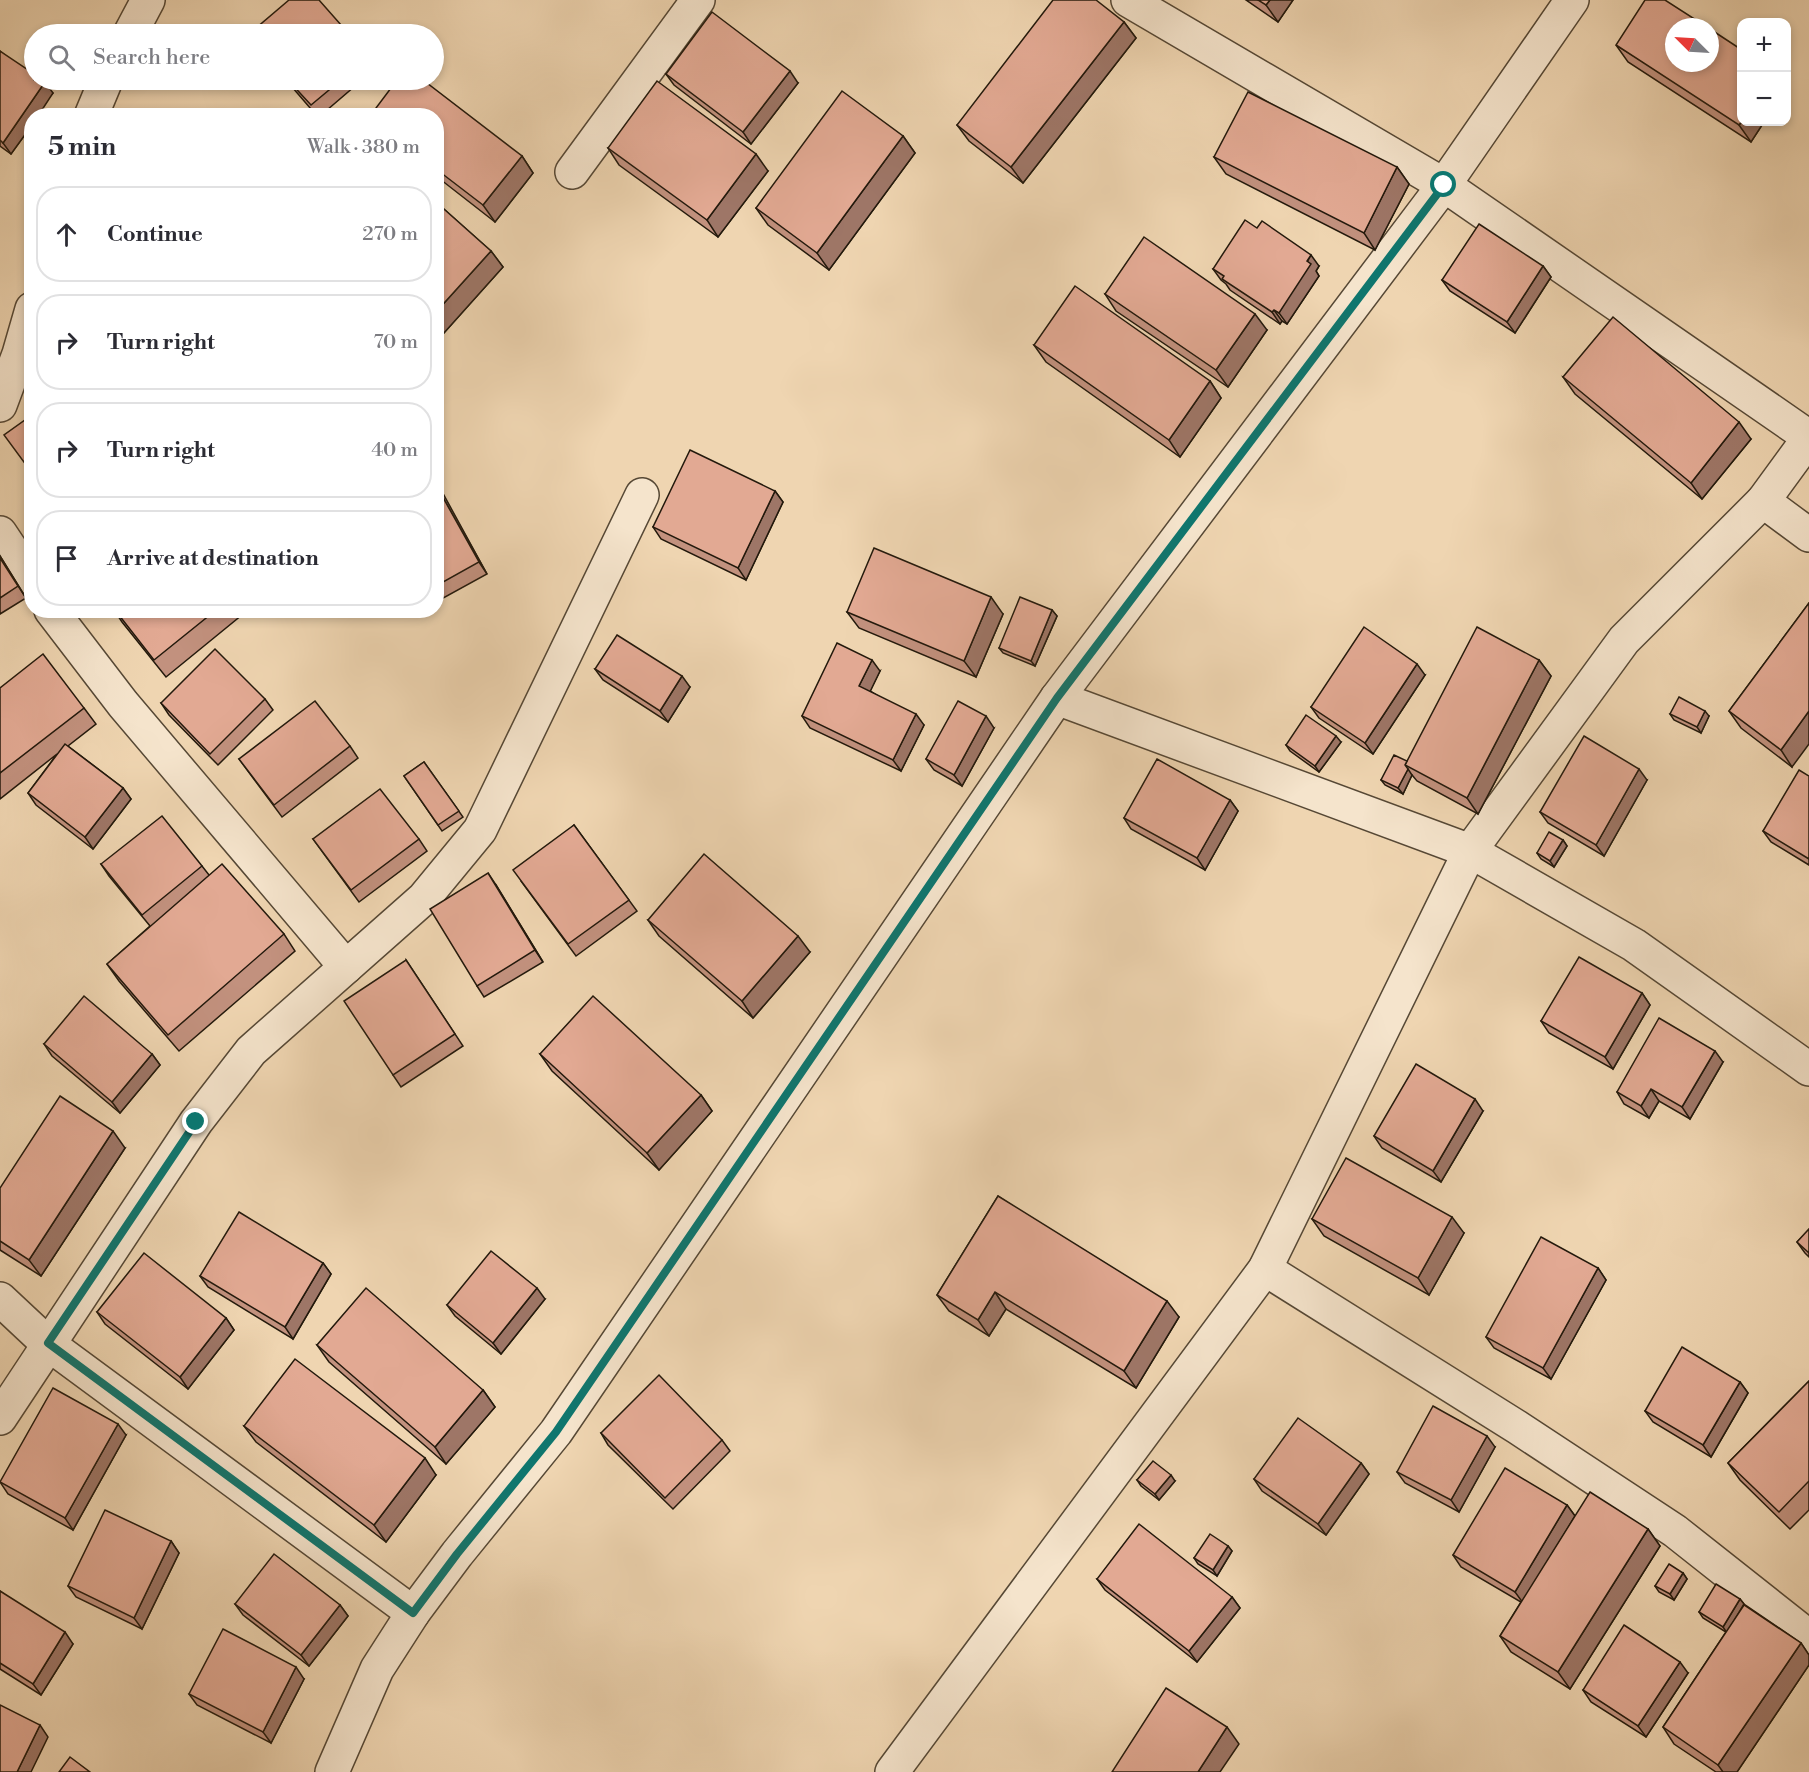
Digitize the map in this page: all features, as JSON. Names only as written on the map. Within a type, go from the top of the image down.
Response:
[{"type":"street","points":[[135,24],[148,0]]},
{"type":"street","points":[[572,172],[698,0]]},
{"type":"street","points":[[892,1772],[1265,1269],[1470,850],[1624,640],[1763,501],[1809,437],[1444,185],[1128,0]]},
{"type":"street","points":[[332,1772],[377,1669],[413,1613],[457,1554],[556,1432],[1057,698],[1444,185],[1572,0]]},
{"type":"street","points":[[94,108],[102,90]]},
{"type":"street","points":[[0,405],[24,337]]},
{"type":"street","points":[[0,1418],[196,1122],[251,1051],[424,898],[480,830],[642,495]]},
{"type":"street","points":[[1763,501],[1809,535]]},
{"type":"street","points":[[0,533],[24,568]]},
{"type":"street","points":[[57,618],[123,704],[346,967]]},
{"type":"street","points":[[1057,698],[1470,850],[1634,945],[1809,1069]]},
{"type":"street","points":[[1265,1269],[1517,1427],[1676,1531],[1809,1637]]},
{"type":"street","points":[[0,1299],[48,1343],[413,1613]]},
{"type":"building","points":[[289,0],[319,0],[340,24],[261,24]]},
{"type":"building","points":[[1053,0],[1096,0],[1124,22],[1011,167],[957,125]]},
{"type":"building","points":[[1258,0],[1270,0],[1266,5]]},
{"type":"building","points":[[1645,0],[1665,0],[1693,18],[1665,18],[1665,72],[1719,72],[1719,35],[1737,47],[1737,124],[1616,45]]},
{"type":"building","points":[[712,12],[790,71],[743,132],[666,74]]},
{"type":"building","points":[[0,51],[24,67],[24,90],[39,90],[27,108],[24,108],[24,112],[3,143],[0,140]]},
{"type":"building","points":[[657,81],[756,154],[707,220],[608,148]]},
{"type":"building","points":[[297,90],[329,90],[311,105]]},
{"type":"building","points":[[390,90],[436,90],[522,156],[483,205],[444,175],[444,108],[376,108]]},
{"type":"building","points":[[842,91],[903,136],[817,253],[756,208]]},
{"type":"building","points":[[1248,92],[1397,167],[1364,233],[1214,157]]},
{"type":"building","points":[[444,209],[491,251],[444,303]]},
{"type":"building","points":[[1245,220],[1257,228],[1262,221],[1311,255],[1307,261],[1311,264],[1279,313],[1274,310],[1272,312],[1222,279],[1224,276],[1213,269]]},
{"type":"building","points":[[1479,224],[1543,266],[1507,322],[1442,280]]},
{"type":"building","points":[[1144,237],[1255,314],[1216,370],[1105,294]]},
{"type":"building","points":[[1075,286],[1210,381],[1169,440],[1034,345]]},
{"type":"building","points":[[1613,317],[1739,422],[1691,483],[1563,377]]},
{"type":"building","points":[[24,421],[24,462],[4,435]]},
{"type":"building","points":[[690,450],[775,491],[738,568],[653,527]]},
{"type":"building","points":[[444,499],[479,562],[444,582]]},
{"type":"building","points":[[874,548],[991,597],[964,661],[847,612]]},
{"type":"building","points":[[0,558],[18,586],[0,598]]},
{"type":"building","points":[[1020,597],[1052,610],[1031,661],[999,648]]},
{"type":"building","points":[[1809,603],[1809,711],[1781,750],[1729,711]]},
{"type":"building","points":[[121,618],[206,618],[154,660]]},
{"type":"building","points":[[1364,627],[1417,664],[1365,743],[1311,707]]},
{"type":"building","points":[[1477,627],[1539,660],[1467,798],[1405,765]]},
{"type":"building","points":[[617,635],[682,676],[660,711],[595,669]]},
{"type":"building","points":[[837,643],[872,660],[859,686],[916,714],[893,760],[802,716]]},
{"type":"building","points":[[215,649],[265,699],[210,754],[161,703]]},
{"type":"building","points":[[43,654],[84,708],[0,773],[0,688]]},
{"type":"building","points":[[1679,697],[1705,711],[1697,727],[1670,714]]},
{"type":"building","points":[[315,701],[350,746],[274,805],[239,759]]},
{"type":"building","points":[[958,701],[986,716],[954,775],[926,759]]},
{"type":"building","points":[[1306,715],[1336,736],[1315,766],[1286,745]]},
{"type":"building","points":[[1584,736],[1639,769],[1596,845],[1540,812]]},
{"type":"building","points":[[65,744],[123,788],[85,837],[28,793]]},
{"type":"building","points":[[1394,755],[1407,761],[1405,765],[1408,769],[1398,788],[1381,780]]},
{"type":"building","points":[[1157,759],[1230,800],[1197,858],[1124,818]]},
{"type":"building","points":[[424,762],[459,811],[438,825],[404,776]]},
{"type":"building","points":[[1799,770],[1809,776],[1809,859],[1763,831]]},
{"type":"building","points":[[380,789],[419,839],[351,890],[313,839]]},
{"type":"building","points":[[162,816],[202,866],[142,915],[101,864]]},
{"type":"building","points":[[574,825],[629,900],[568,944],[513,870]]},
{"type":"building","points":[[1549,832],[1563,840],[1550,861],[1537,853]]},
{"type":"building","points":[[704,854],[798,936],[742,1001],[648,920]]},
{"type":"building","points":[[222,864],[284,934],[168,1035],[107,964]]},
{"type":"building","points":[[488,873],[535,950],[477,986],[430,909]]},
{"type":"building","points":[[1579,957],[1642,993],[1605,1057],[1541,1021]]},
{"type":"building","points":[[406,960],[455,1034],[393,1075],[344,1001]]},
{"type":"building","points":[[84,996],[152,1054],[112,1102],[44,1044]]},
{"type":"building","points":[[593,996],[701,1095],[647,1153],[540,1054]]},
{"type":"building","points":[[1659,1018],[1715,1051],[1682,1107],[1651,1089],[1641,1106],[1617,1092]]},
{"type":"building","points":[[1416,1064],[1475,1099],[1433,1171],[1374,1136]]},
{"type":"building","points":[[60,1096],[113,1131],[29,1260],[0,1241],[0,1188]]},
{"type":"building","points":[[1346,1158],[1452,1217],[1418,1278],[1312,1219]]},
{"type":"building","points":[[998,1196],[1167,1301],[1124,1371],[995,1292],[978,1320],[937,1295]]},
{"type":"building","points":[[239,1212],[323,1263],[285,1327],[200,1276]]},
{"type":"building","points":[[1809,1229],[1809,1253],[1797,1242]]},
{"type":"building","points":[[1541,1237],[1598,1268],[1543,1368],[1486,1337]]},
{"type":"building","points":[[491,1251],[537,1288],[493,1343],[447,1305]]},
{"type":"building","points":[[144,1253],[226,1318],[180,1377],[97,1312]]},
{"type":"building","points":[[366,1288],[483,1390],[435,1447],[317,1345]]},
{"type":"building","points":[[1682,1347],[1740,1382],[1703,1445],[1645,1411]]},
{"type":"building","points":[[295,1359],[425,1458],[374,1525],[244,1426]]},
{"type":"building","points":[[659,1375],[722,1440],[665,1498],[601,1433]]},
{"type":"building","points":[[1809,1381],[1809,1481],[1779,1512],[1728,1463]]},
{"type":"building","points":[[53,1388],[118,1424],[65,1518],[0,1482]]},
{"type":"building","points":[[1433,1406],[1487,1436],[1451,1500],[1397,1472]]},
{"type":"building","points":[[1298,1418],[1361,1463],[1318,1524],[1254,1479]]},
{"type":"building","points":[[1153,1461],[1171,1475],[1155,1494],[1137,1480]]},
{"type":"building","points":[[1505,1468],[1567,1505],[1515,1592],[1453,1555]]},
{"type":"building","points":[[1590,1492],[1648,1529],[1558,1672],[1500,1636]]},
{"type":"building","points":[[105,1510],[171,1541],[134,1618],[68,1586]]},
{"type":"building","points":[[1139,1524],[1232,1597],[1189,1651],[1097,1579]]},
{"type":"building","points":[[1210,1534],[1228,1546],[1213,1570],[1194,1558]]},
{"type":"building","points":[[274,1554],[340,1605],[301,1655],[235,1604]]},
{"type":"building","points":[[1669,1564],[1683,1573],[1670,1594],[1655,1586]]},
{"type":"building","points":[[1716,1584],[1740,1599],[1723,1627],[1699,1612]]},
{"type":"building","points":[[0,1591],[65,1632],[33,1684],[0,1663]]},
{"type":"building","points":[[1744,1605],[1801,1643],[1718,1765],[1663,1727]]},
{"type":"building","points":[[1624,1625],[1680,1662],[1638,1726],[1583,1690]]},
{"type":"building","points":[[223,1629],[296,1667],[263,1732],[189,1694]]},
{"type":"building","points":[[1166,1688],[1227,1727],[1198,1772],[1112,1772]]},
{"type":"building","points":[[0,1705],[40,1725],[17,1772],[0,1772]]},
{"type":"building","points":[[70,1757],[90,1772],[59,1772]]},
{"type":"route","points":[[196,1122],[48,1343],[413,1613],[457,1554],[556,1432],[1057,698],[1444,185]]}]
